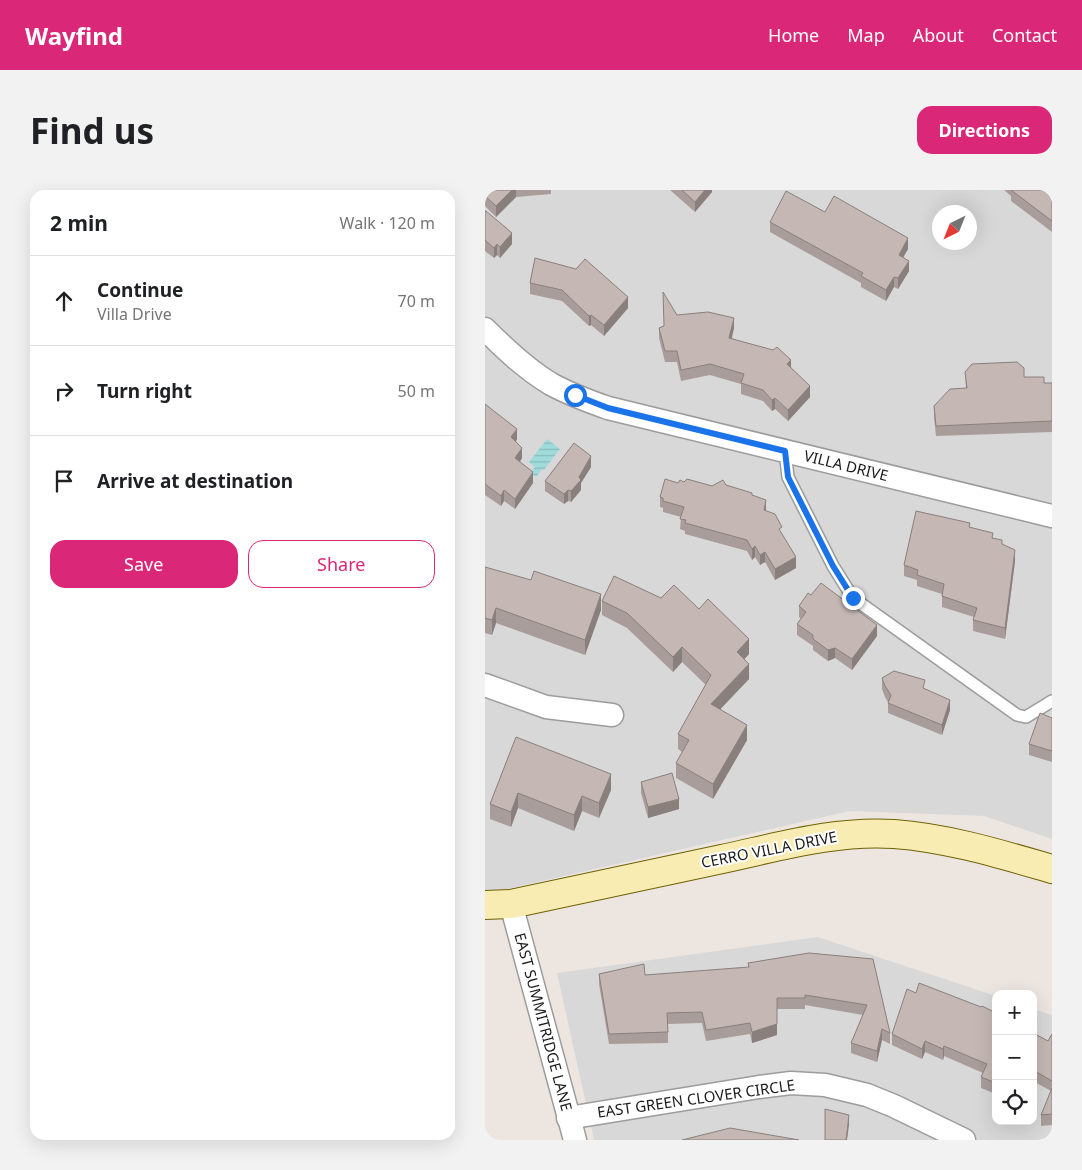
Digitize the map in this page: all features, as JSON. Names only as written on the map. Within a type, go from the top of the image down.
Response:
[{"type":"street","name":"VILLA DRIVE","points":[[485,329],[506,349],[550,383],[608,408],[1052,516]]},
{"type":"street","points":[[485,685],[546,707],[612,715]]},
{"type":"street","name":"CERRO VILLA DRIVE","points":[[498,905],[793,843],[847,835],[892,834],[935,838],[975,847],[1052,869]]},
{"type":"street","name":"EAST SUMMITRIDGE LANE","points":[[498,905],[575,1140]]},
{"type":"street","name":"EAST GREEN CLOVER CIRCLE","points":[[568,1118],[791,1083],[825,1085],[867,1095],[963,1140]]},
{"type":"lane","points":[[785,451],[788,477],[833,566],[853,598],[1017,715],[1026,717],[1052,702]]},
{"type":"shaded area","points":[[485,190],[1052,190],[1052,839],[984,816],[850,811],[502,890],[485,890]]},
{"type":"shaded area","points":[[818,937],[992,995],[992,1125],[1037,1125],[1037,1010],[1052,1015],[1052,1140],[594,1140],[557,973]]},
{"type":"water","points":[[547,439],[560,449],[544,470],[542,469],[536,477],[530,473],[535,467],[529,462]]},
{"type":"building","points":[[485,190],[512,190],[496,206],[485,196]]},
{"type":"building","points":[[682,190],[705,190],[695,202]]},
{"type":"building","points":[[1011,190],[1052,190],[1052,221]]},
{"type":"building","points":[[786,191],[825,212],[834,196],[908,238],[899,255],[909,261],[898,278],[894,277],[886,290],[861,276],[863,273],[770,222]]},
{"type":"building","points":[[485,211],[512,233],[500,247],[497,244],[494,248],[485,240]]},
{"type":"building","points":[[535,258],[576,269],[585,259],[628,297],[604,325],[591,315],[589,316],[562,290],[530,283]]},
{"type":"building","points":[[663,292],[677,315],[708,312],[734,318],[729,338],[773,350],[777,347],[791,360],[787,364],[810,386],[788,410],[775,398],[772,400],[763,390],[741,383],[744,374],[710,364],[681,370],[677,351],[665,351],[659,328],[664,326]]},
{"type":"building","points":[[1017,362],[1024,368],[1024,377],[1044,377],[1044,383],[1052,383],[1052,421],[936,426],[934,406],[950,389],[967,388],[965,372],[972,364]]},
{"type":"building","points":[[485,404],[517,429],[511,437],[522,448],[515,458],[533,472],[515,499],[504,490],[501,496],[485,484]]},
{"type":"building","points":[[574,443],[591,456],[579,477],[581,480],[571,491],[568,490],[564,494],[545,481]]},
{"type":"building","points":[[665,479],[678,483],[680,480],[684,482],[687,479],[712,486],[723,480],[726,485],[752,493],[752,495],[766,500],[764,510],[775,514],[782,527],[779,529],[796,557],[775,569],[765,552],[760,555],[755,546],[752,549],[747,540],[685,523],[686,520],[680,519],[684,507],[663,501],[663,498],[660,497]]},
{"type":"building","points":[[916,511],[970,523],[969,527],[993,533],[992,538],[1002,540],[1002,544],[1015,550],[1005,628],[973,620],[977,608],[942,596],[944,584],[917,575],[918,570],[904,565]]},
{"type":"building","points":[[485,567],[531,580],[534,571],[601,594],[585,640],[496,608],[492,620],[485,618]]},
{"type":"building","points":[[614,576],[661,598],[674,585],[699,609],[708,599],[749,639],[737,652],[749,664],[711,704],[747,725],[713,784],[676,763],[689,740],[678,734],[711,675],[682,647],[673,657],[627,613],[602,601]]},
{"type":"building","points":[[821,583],[877,625],[852,659],[835,648],[828,650],[813,639],[813,635],[797,624],[806,612],[799,606],[808,593],[811,595]]},
{"type":"building","points":[[894,671],[925,680],[923,688],[950,700],[942,725],[888,703],[891,695],[882,678]]},
{"type":"building","points":[[1040,713],[1052,718],[1052,751],[1029,744]]},
{"type":"building","points":[[516,737],[611,774],[599,803],[582,796],[574,815],[518,793],[511,812],[490,804]]},
{"type":"building","points":[[672,773],[679,799],[648,807],[641,782]]},
{"type":"building","points":[[809,953],[873,959],[890,1033],[882,1029],[877,1051],[851,1043],[867,1005],[805,995],[805,998],[777,998],[777,1024],[752,1032],[750,1023],[706,1030],[702,1012],[667,1013],[668,1032],[609,1034],[599,974],[644,964],[645,975],[749,967],[748,963]]},
{"type":"building","points":[[919,983],[992,1011],[992,1081],[981,1077],[987,1064],[944,1046],[943,1049],[925,1041],[922,1049],[892,1034],[907,989],[916,993]]},
{"type":"building","points":[[1052,1034],[1052,1081],[1037,1072],[1037,1035],[1048,1041]]},
{"type":"building","points":[[1052,1088],[1052,1114],[1041,1115]]},
{"type":"building","points":[[825,1109],[849,1115],[846,1140],[825,1140]]},
{"type":"building","points":[[730,1128],[799,1140],[682,1140]]},
{"type":"route","points":[[575,395],[608,408],[785,451],[788,477],[833,566],[853,598]]}]
